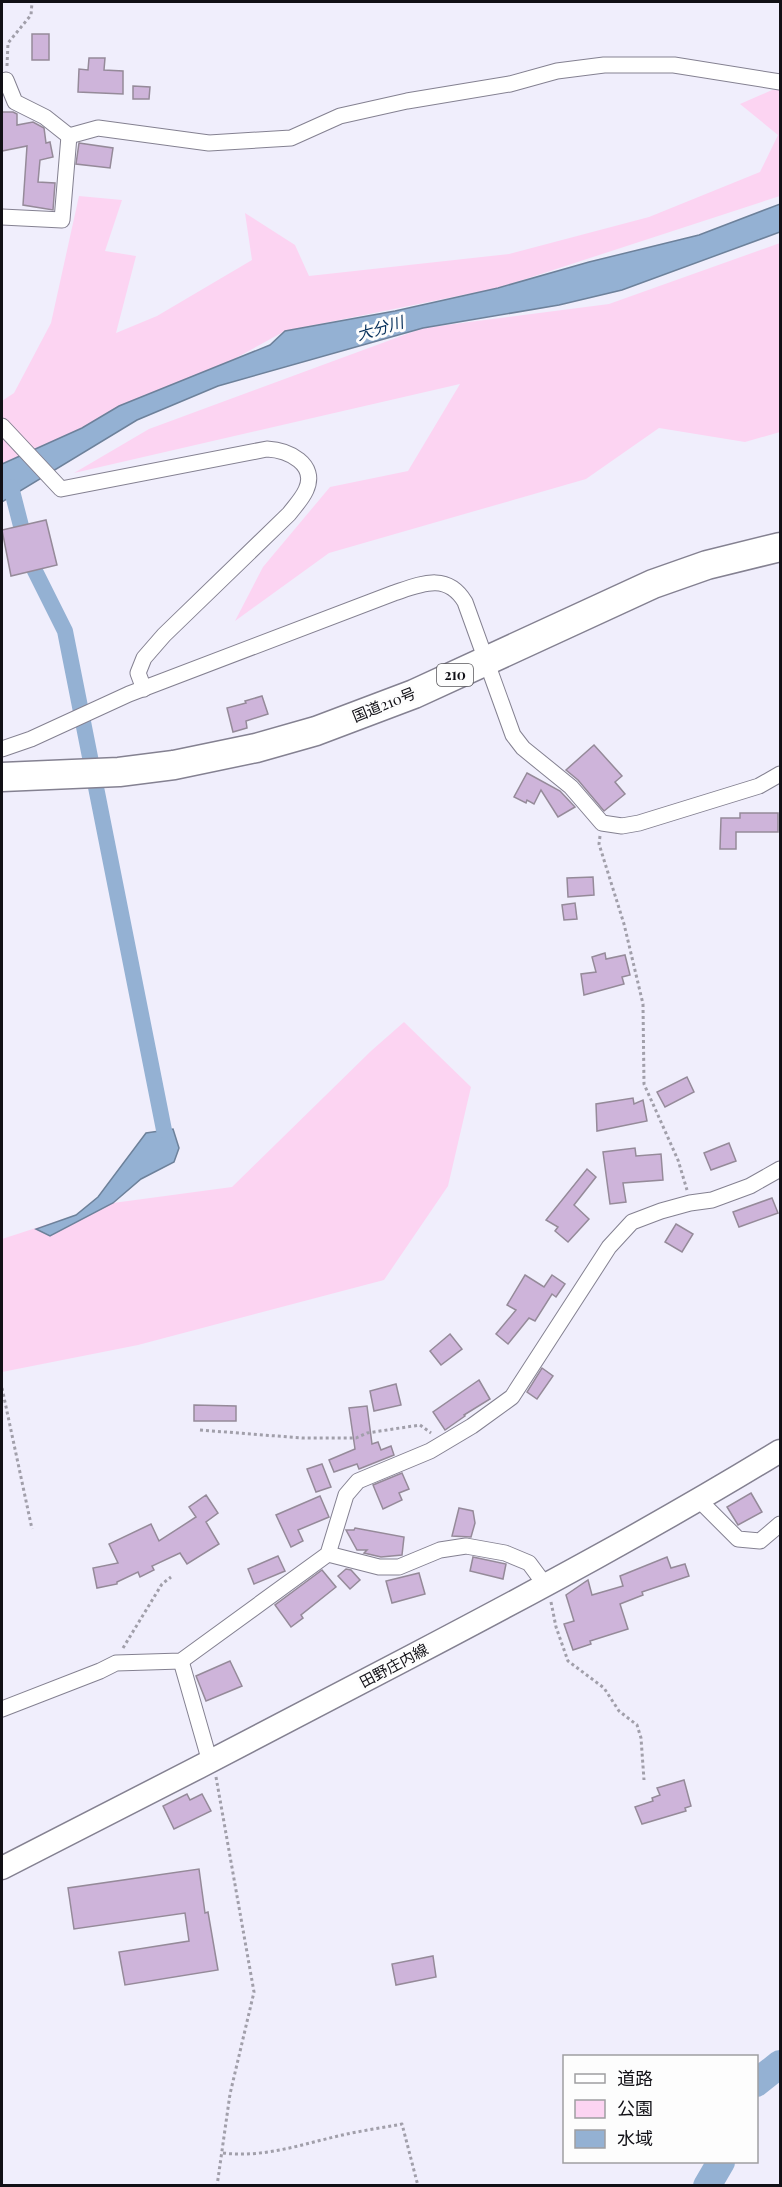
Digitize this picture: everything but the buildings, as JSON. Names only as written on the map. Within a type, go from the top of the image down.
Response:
[{"type":"highway","name":"国道210号","points":[[2,777],[119,772],[202,760],[307,734],[386,706],[671,577],[731,558],[780,547]]},
{"type":"main road","name":"田野庄内線","points":[[2,1868],[546,1586],[700,1501],[780,1451]]},
{"type":"street","points":[[69,136],[98,128],[209,143],[291,138],[340,116],[407,101],[510,84],[557,71],[604,65],[674,65],[780,82]]},
{"type":"street","points":[[6,80],[15,102],[45,117],[69,136]]},
{"type":"street","points":[[2,217],[62,220],[69,136]]},
{"type":"street","points":[[2,426],[61,489],[267,449],[295,456],[305,467],[308,476],[305,492],[289,514],[164,635],[144,658],[138,673],[144,688]]},
{"type":"street","points":[[2,749],[31,739],[144,688],[394,592],[426,583],[441,583],[460,594],[465,602],[513,735],[523,748],[571,787],[602,823],[622,826],[639,823],[759,786],[780,774]]},
{"type":"street","points":[[2,1709],[116,1663],[181,1661],[328,1554],[346,1495],[358,1481],[430,1451],[472,1426],[512,1397],[609,1247],[632,1222],[690,1203],[712,1200],[750,1186],[780,1169]]},
{"type":"street","points":[[700,1501],[738,1539],[760,1541],[780,1524]]},
{"type":"street","points":[[328,1554],[379,1567],[399,1567],[440,1550],[466,1546],[505,1553],[529,1563],[546,1586]]},
{"type":"street","points":[[181,1661],[210,1762]]},
{"type":"path","points":[[6,80],[8,43],[31,15],[32,2]]},
{"type":"path","points":[[602,823],[599,843],[624,924],[643,1004],[644,1084],[678,1160],[690,1203]]},
{"type":"path","points":[[2,1388],[32,1529]]},
{"type":"path","points":[[200,1430],[302,1438],[356,1438],[367,1433],[420,1425],[445,1442]]},
{"type":"path","points":[[116,1663],[128,1638],[162,1584],[171,1577]]},
{"type":"path","points":[[546,1586],[553,1607],[556,1628],[568,1661],[604,1688],[619,1711],[638,1725],[644,1780]]},
{"type":"path","points":[[210,1762],[219,1785],[254,1992],[230,2094],[217,2186]]},
{"type":"path","points":[[223,2153],[242,2156],[281,2150],[341,2135],[402,2124],[418,2186]]},
{"type":"green space","points":[[772,90],[780,90],[780,196],[498,288],[285,331],[223,365],[2,464],[2,401],[14,393],[51,323],[79,196],[122,200],[105,251],[136,256],[116,333],[157,316],[252,260],[245,213],[295,245],[309,276],[509,254],[649,217],[760,172],[778,135],[740,104]]},
{"type":"green space","points":[[780,243],[780,432],[745,442],[659,428],[586,479],[329,553],[235,621],[263,567],[330,487],[408,471],[460,384],[74,473],[149,429],[423,328],[609,304]]},
{"type":"green space","points":[[404,1022],[471,1087],[448,1186],[384,1280],[138,1345],[2,1372],[2,1239],[113,1203],[232,1187],[371,1051]]},
{"type":"water","name":"大分川","points":[[780,204],[780,232],[622,290],[559,305],[423,328],[218,386],[137,420],[2,502],[2,464],[82,428],[119,406],[270,345],[285,331],[395,311],[498,288],[589,262],[699,235]]},
{"type":"water","points":[[173,1129],[179,1148],[174,1162],[141,1179],[113,1203],[50,1236],[36,1229],[76,1215],[98,1197],[146,1133]]},
{"type":"waterway","points":[[11,487],[30,561],[65,631],[164,1130]]},
{"type":"waterway","points":[[758,2081],[780,2064]]},
{"type":"waterway","points":[[707,2186],[720,2163]]}]
